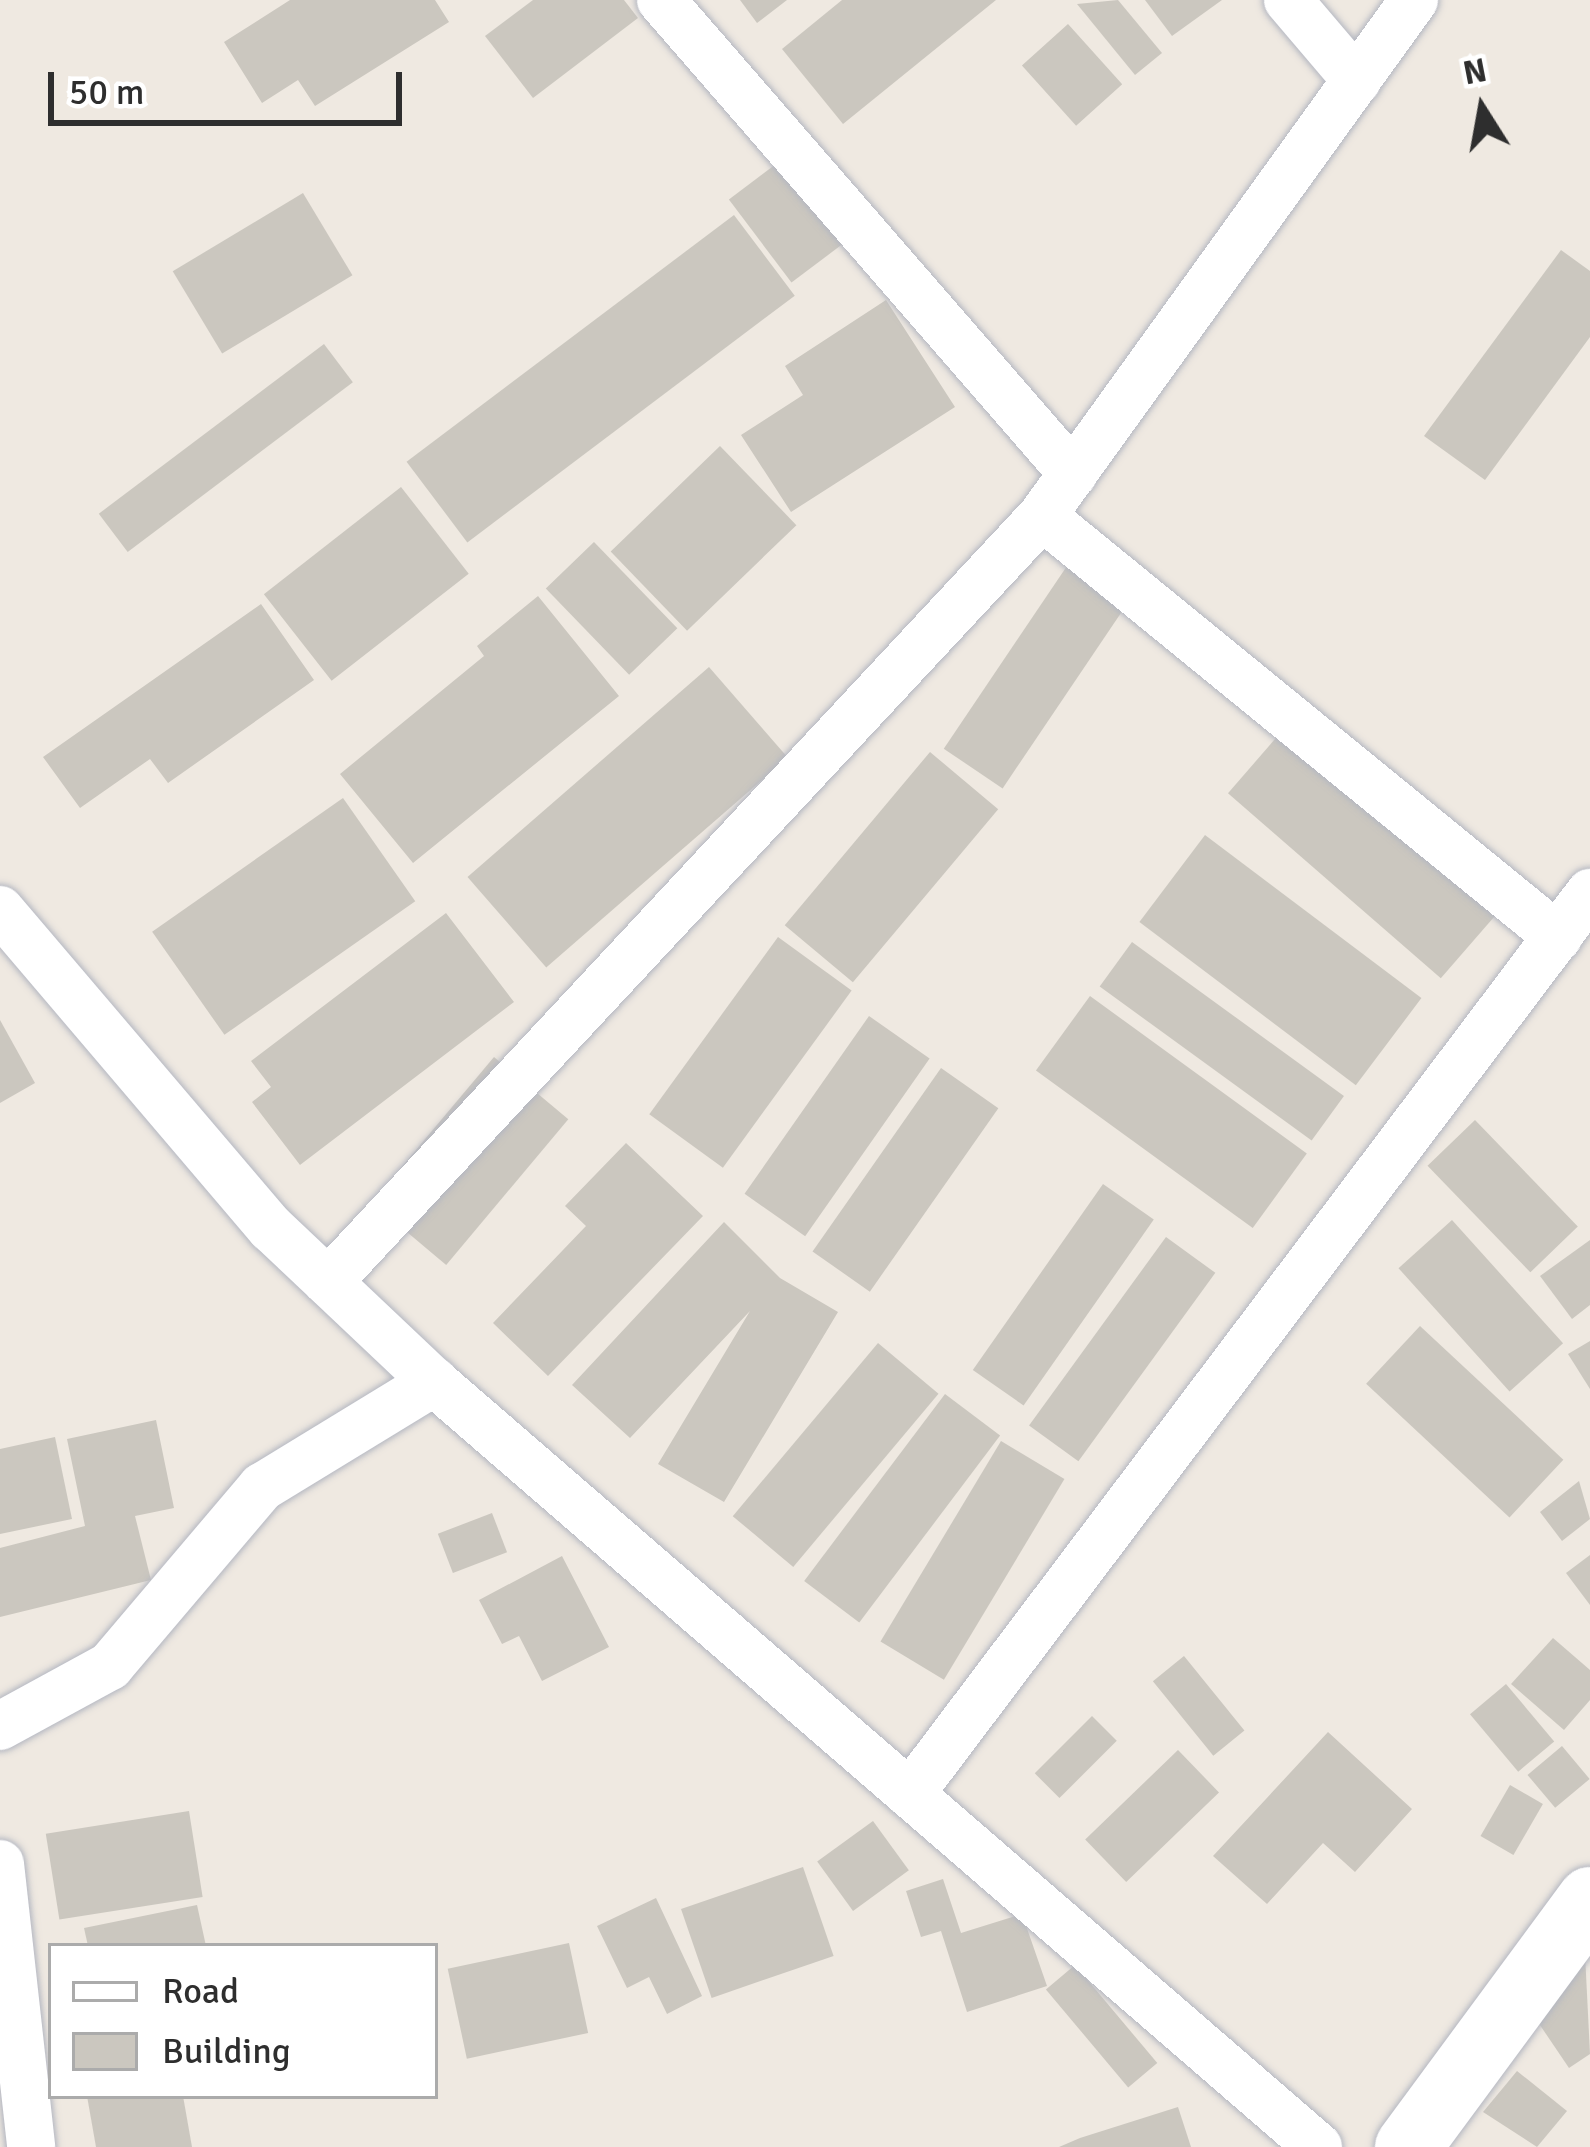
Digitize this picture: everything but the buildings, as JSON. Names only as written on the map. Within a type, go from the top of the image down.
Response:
[{"type":"street","points":[[661,0],[1073,474]]},
{"type":"street","points":[[1288,0],[1357,81]]},
{"type":"street","points":[[328,1282],[1042,515],[1414,0]]},
{"type":"street","points":[[1042,515],[1558,938]]},
{"type":"street","points":[[910,1794],[1590,893]]},
{"type":"street","points":[[0,910],[328,1282],[434,1382],[1318,2147]]},
{"type":"street","points":[[0,1726],[110,1666],[262,1487],[434,1382]]},
{"type":"street","points":[[0,1864],[31,2147]]},
{"type":"street","points":[[1408,2147],[1590,1900]]}]
